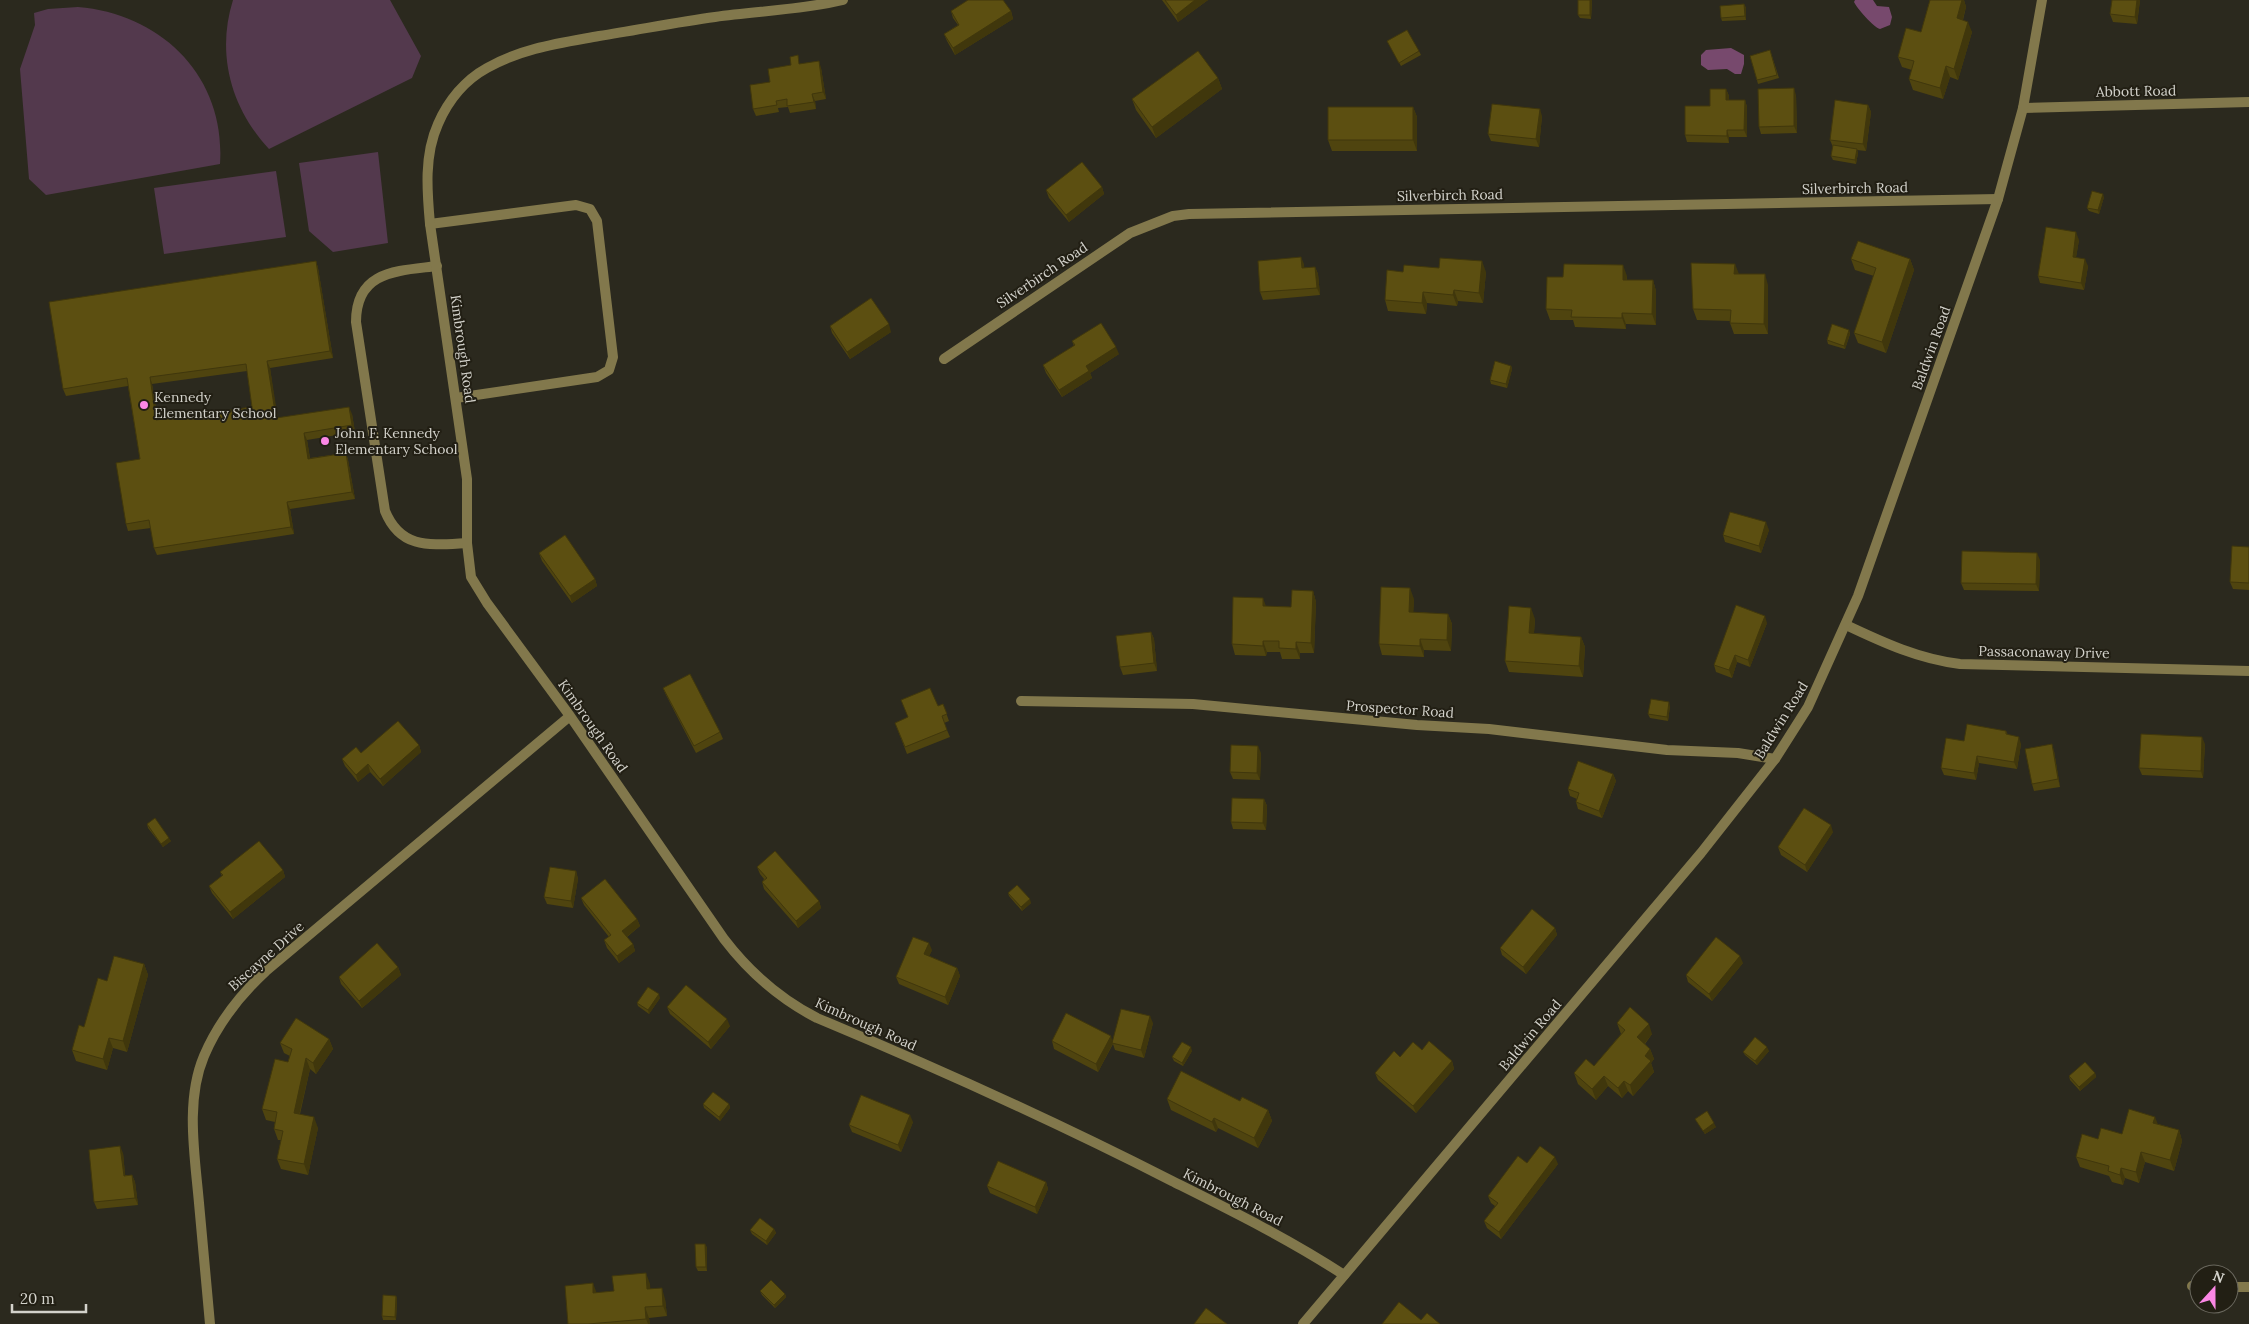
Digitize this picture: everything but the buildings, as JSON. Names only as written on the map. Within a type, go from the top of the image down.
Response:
[{"type":"street","name":"Kimbrough Road","points":[[843,0],[818,5],[714,17],[543,46],[508,58],[476,76],[450,103],[433,137],[428,161],[430,224],[467,479],[469,570],[487,603],[570,716],[732,949],[756,976],[786,1000],[818,1018],[1097,1143],[1265,1229],[1344,1275]]},
{"type":"street","name":"Baldwin Road","points":[[1303,1324],[1660,902],[1775,759],[1808,707],[1846,625],[1998,199],[2024,108],[2042,0]]},
{"type":"street","name":"Abbott Road","points":[[2024,108],[2249,102]]},
{"type":"street","name":"Silverbirch Road","points":[[944,359],[1130,233],[1172,216],[1189,214],[1998,199]]},
{"type":"street","points":[[430,224],[576,204],[590,208],[597,221],[613,356],[609,370],[598,377],[456,398]]},
{"type":"street","points":[[437,266],[394,272],[373,281],[359,299],[356,322],[385,511],[388,520],[406,539],[436,545],[467,543]]},
{"type":"street","name":"Passaconaway Drive","points":[[1846,625],[1904,652],[1924,658],[1960,664],[2249,671]]},
{"type":"street","name":"Prospector Road","points":[[1021,701],[1193,704],[1407,724],[1489,728],[1667,750],[1738,753],[1775,759]]},
{"type":"street","name":"Biscayne Drive","points":[[210,1324],[194,1144],[194,1097],[203,1058],[222,1022],[242,993],[266,971],[570,716]]},
{"type":"shaded area","points":[[233,0],[390,0],[421,56],[412,78],[269,149],[245,116],[236,98],[230,79],[226,40]]},
{"type":"shaded area","points":[[1855,0],[1873,0],[1877,6],[1889,7],[1892,17],[1890,25],[1880,29],[1877,28],[1858,8],[1854,2]]},
{"type":"shaded area","points":[[78,7],[108,12],[136,22],[161,37],[183,56],[200,78],[212,104],[219,133],[220,164],[46,195],[29,179],[20,69],[35,25],[34,13],[48,9]]},
{"type":"shaded area","points":[[1731,48],[1744,55],[1741,74],[1735,74],[1727,69],[1708,70],[1701,65],[1701,55],[1706,50]]},
{"type":"shaded area","points":[[378,152],[388,243],[333,252],[309,231],[299,163]]},
{"type":"shaded area","points":[[276,171],[286,237],[164,254],[154,188]]},
{"type":"place","name":"Kennedy Elementary School","points":[[144,405]]},
{"type":"place","name":"John F. Kennedy Elementary School","points":[[325,441]]}]
